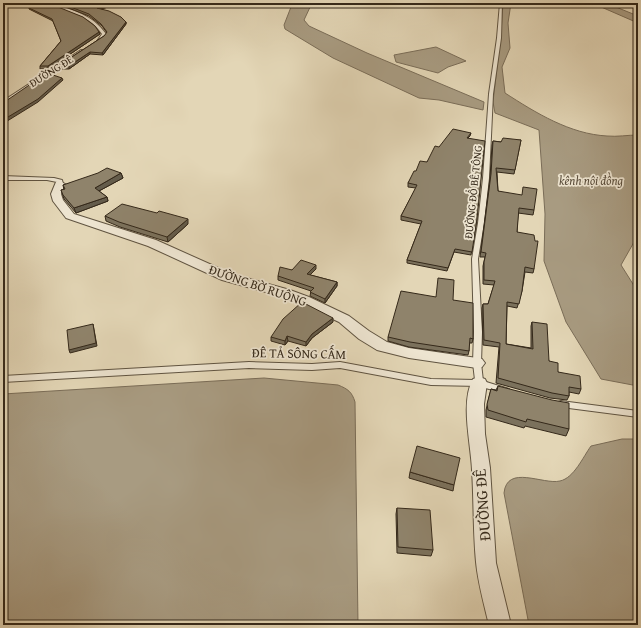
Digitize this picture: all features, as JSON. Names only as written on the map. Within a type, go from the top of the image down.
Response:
[{"type":"street","name":"ĐƯỜNG BỜ RUỘNG","points":[[60,184],[56,194],[58,201],[70,216],[147,241],[227,277],[285,292],[344,319],[382,346],[410,354],[477,363]]},
{"type":"street","name":"ĐƯỜNG ĐÊ","points":[[479,383],[476,404],[476,434],[481,468],[486,563],[500,625]]},
{"type":"lane","points":[[49,3],[82,14],[97,24],[104,34],[92,45]]},
{"type":"lane","name":"ĐƯỜNG ĐỔ BÊ TÔNG","points":[[479,383],[477,363],[478,332],[475,260],[486,178],[491,94],[499,38],[501,3]]},
{"type":"lane","name":"ĐƯỜNG ĐÊ","points":[[3,103],[86,49]]},
{"type":"lane","points":[[3,178],[18,180],[54,179],[60,181],[60,184]]},
{"type":"lane","name":"ĐÊ TẢ SÔNG CẤM","points":[[3,379],[249,365],[312,367],[340,366],[431,382],[479,383],[514,393]]},
{"type":"lane","points":[[550,402],[602,411],[638,414]]},
{"type":"water","points":[[289,3],[312,3],[304,20],[309,26],[367,53],[484,102],[483,110],[439,100],[419,98],[333,58],[285,29],[284,25],[291,7]]},
{"type":"water","name":"kênh nội đồng","points":[[503,3],[511,3],[508,23],[510,48],[502,67],[505,93],[541,115],[567,127],[607,136],[638,135],[638,235],[621,265],[638,292],[638,386],[601,379],[566,322],[544,261],[545,214],[539,130],[495,113],[493,102]]},
{"type":"water","points":[[592,3],[606,3],[638,16],[638,23]]},
{"type":"water","points":[[436,47],[466,61],[448,67],[438,73],[396,62],[394,55]]},
{"type":"water","points":[[264,378],[338,385],[349,391],[354,399],[358,625],[3,625],[3,394]]},
{"type":"water","points":[[622,439],[638,439],[638,625],[529,625],[504,493],[507,484],[512,479],[519,478],[560,481],[570,476],[574,472],[591,446]]},
{"type":"building","points":[[48,3],[83,17],[95,26],[99,32],[48,66],[40,66],[61,41],[52,19],[29,8]]},
{"type":"building","points":[[60,3],[98,3],[107,6],[97,8],[109,11],[121,17],[126,22],[102,53],[90,52],[69,66],[58,66],[104,36],[107,32],[101,24],[89,14]]},
{"type":"building","points":[[50,74],[62,78],[38,99],[3,120],[3,103],[41,77]]},
{"type":"building","points":[[453,129],[471,133],[467,138],[485,141],[472,252],[455,249],[448,268],[407,260],[422,221],[401,216],[417,185],[408,183],[414,171],[416,171],[420,161],[427,162],[435,146],[439,147]]},
{"type":"building","points":[[503,138],[521,140],[515,170],[496,168],[498,191],[522,195],[523,187],[537,189],[534,210],[519,208],[517,232],[534,235],[535,241],[538,241],[534,269],[525,267],[519,304],[507,302],[506,344],[533,349],[532,322],[547,324],[549,361],[558,363],[558,372],[580,376],[581,389],[569,387],[569,396],[552,393],[498,378],[500,343],[484,340],[483,304],[488,304],[495,281],[484,280],[484,262],[486,253],[481,252],[491,174],[493,141],[501,142]]},
{"type":"building","points":[[107,168],[121,173],[95,188],[107,197],[74,208],[63,195],[61,190],[65,189],[63,185],[98,173]]},
{"type":"building","points":[[122,204],[157,213],[159,211],[188,219],[167,237],[105,216]]},
{"type":"building","points":[[301,260],[316,265],[307,274],[337,282],[325,299],[310,292],[314,288],[278,276],[280,267],[292,270]]},
{"type":"building","points":[[438,278],[454,280],[453,300],[473,303],[473,339],[470,338],[469,351],[388,337],[401,291],[436,297]]},
{"type":"building","points":[[302,302],[333,318],[312,334],[306,342],[287,336],[285,341],[271,337],[283,319]]},
{"type":"building","points":[[93,324],[96,343],[69,350],[67,330]]},
{"type":"building","points":[[498,386],[569,403],[569,429],[527,419],[526,422],[488,410],[487,404],[491,389],[497,391]]},
{"type":"building","points":[[417,446],[460,458],[454,485],[410,472]]},
{"type":"building","points":[[397,508],[430,510],[433,550],[398,547]]}]
